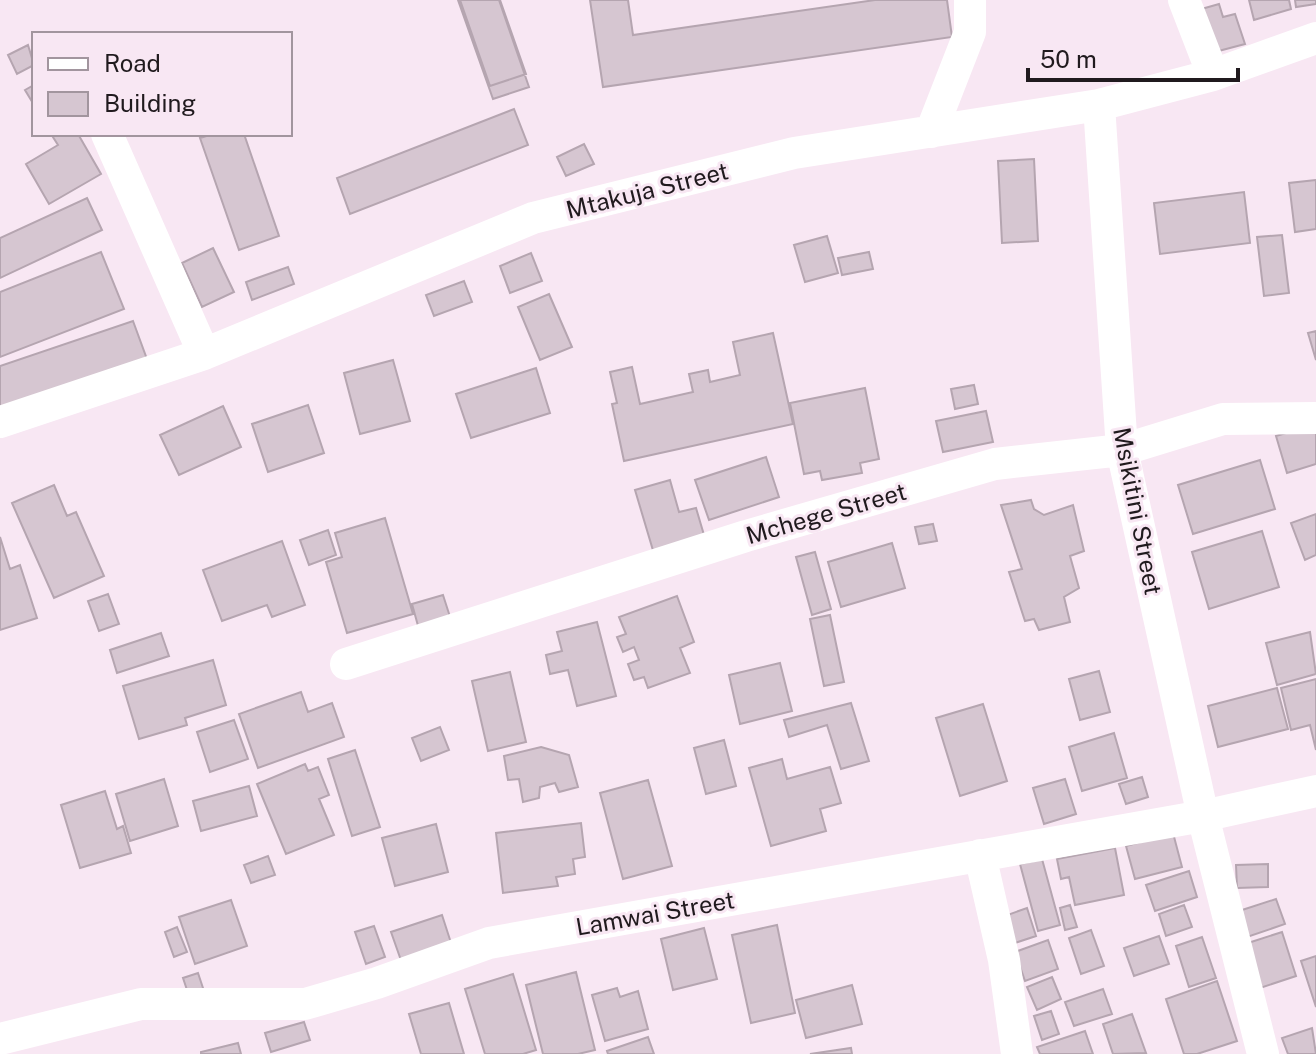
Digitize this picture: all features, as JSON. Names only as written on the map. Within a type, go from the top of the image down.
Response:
[{"type":"street","points":[[931,132],[970,32],[970,0]]},
{"type":"street","points":[[1184,0],[1213,75]]},
{"type":"street","name":"Mtakuja Street","points":[[0,422],[204,354],[533,218],[794,153],[1099,105],[1213,75],[1316,38]]},
{"type":"street","name":"Msikitini Street","points":[[1099,105],[1122,450],[1203,816],[1263,1054]]},
{"type":"street","points":[[108,136],[204,354]]},
{"type":"street","name":"Mchege Street","points":[[346,664],[746,536],[995,464],[1122,450],[1223,419],[1316,418]]},
{"type":"street","name":"Lamwai Street","points":[[0,1039],[141,1004],[305,1004],[377,983],[489,943],[1203,816],[1316,791]]},
{"type":"street","points":[[980,855],[1004,960],[1017,1054]]},
{"type":"building","points":[[458,0],[499,0],[529,87],[493,99]]},
{"type":"building","points":[[460,0],[500,0],[526,74],[490,86]]},
{"type":"building","points":[[590,0],[628,0],[633,35],[875,0],[947,0],[952,37],[603,87]]},
{"type":"building","points":[[1249,0],[1289,0],[1291,9],[1254,20]]},
{"type":"building","points":[[1295,0],[1316,0],[1316,4],[1296,7]]},
{"type":"building","points":[[1219,4],[1223,17],[1235,14],[1245,44],[1211,53],[1198,10]]},
{"type":"building","points":[[28,45],[32,66],[17,74],[8,55]]},
{"type":"building","points":[[32,86],[32,102],[25,90]]},
{"type":"building","points":[[514,109],[528,145],[350,214],[337,178]]},
{"type":"building","points":[[52,136],[79,136],[101,174],[49,204],[26,164],[58,145]]},
{"type":"building","points":[[245,136],[279,236],[239,250],[200,138]]},
{"type":"building","points":[[584,144],[594,164],[566,176],[557,157]]},
{"type":"building","points":[[1034,159],[1038,241],[1002,243],[998,161]]},
{"type":"building","points":[[1316,180],[1316,229],[1295,232],[1289,183]]},
{"type":"building","points":[[1244,192],[1250,243],[1160,254],[1154,203]]},
{"type":"building","points":[[87,198],[102,230],[0,278],[0,238]]},
{"type":"building","points":[[1282,235],[1289,293],[1264,296],[1257,237]]},
{"type":"building","points":[[827,236],[838,273],[805,282],[794,245]]},
{"type":"building","points":[[213,248],[234,292],[202,307],[182,263]]},
{"type":"building","points":[[101,252],[124,309],[0,357],[0,292]]},
{"type":"building","points":[[869,252],[873,269],[842,275],[838,258]]},
{"type":"building","points":[[531,253],[542,281],[510,293],[500,266]]},
{"type":"building","points":[[288,267],[294,284],[252,300],[246,282]]},
{"type":"building","points":[[464,281],[472,302],[434,316],[426,295]]},
{"type":"building","points":[[549,294],[572,347],[540,360],[518,307]]},
{"type":"building","points":[[133,321],[148,362],[0,412],[0,366]]},
{"type":"building","points":[[1316,331],[1316,360],[1308,333]]},
{"type":"building","points":[[773,333],[793,424],[624,461],[612,404],[617,403],[610,372],[632,367],[640,404],[693,392],[689,374],[708,370],[710,382],[740,375],[733,342]]},
{"type":"building","points":[[393,360],[410,421],[360,434],[344,373]]},
{"type":"building","points":[[536,368],[550,413],[471,438],[456,394]]},
{"type":"building","points":[[974,385],[978,404],[955,409],[951,389]]},
{"type":"building","points":[[865,388],[879,459],[860,463],[862,473],[822,480],[820,471],[804,474],[790,403]]},
{"type":"building","points":[[308,405],[324,453],[268,472],[252,424]]},
{"type":"building","points":[[223,406],[241,447],[179,475],[160,435]]},
{"type":"building","points":[[986,411],[993,442],[943,452],[936,421]]},
{"type":"building","points":[[1316,424],[1316,464],[1287,473],[1276,436]]},
{"type":"building","points":[[766,457],[779,497],[709,520],[695,480]]},
{"type":"building","points":[[1260,460],[1275,509],[1193,534],[1178,485]]},
{"type":"building","points":[[670,480],[679,512],[696,508],[704,535],[655,557],[635,490]]},
{"type":"building","points":[[54,485],[67,516],[76,512],[104,576],[54,598],[12,503]]},
{"type":"building","points":[[1031,500],[1034,509],[1044,515],[1073,505],[1084,551],[1070,556],[1079,588],[1064,597],[1070,622],[1039,630],[1034,619],[1025,621],[1009,572],[1022,569],[1001,505]]},
{"type":"building","points":[[1316,514],[1316,555],[1305,560],[1291,523]]},
{"type":"building","points":[[385,518],[413,614],[347,633],[326,562],[342,557],[335,533]]},
{"type":"building","points":[[933,524],[937,541],[919,544],[915,527]]},
{"type":"building","points":[[328,530],[336,555],[309,565],[300,540]]},
{"type":"building","points":[[1262,531],[1279,587],[1209,609],[1192,552]]},
{"type":"building","points":[[0,537],[10,569],[20,565],[37,618],[0,630]]},
{"type":"building","points":[[282,541],[305,605],[272,617],[267,605],[222,621],[203,570]]},
{"type":"building","points":[[892,543],[905,588],[841,607],[828,562]]},
{"type":"building","points":[[815,552],[831,609],[812,615],[796,557]]},
{"type":"building","points":[[108,594],[119,624],[99,631],[88,601]]},
{"type":"building","points":[[443,595],[452,623],[420,633],[412,604]]},
{"type":"building","points":[[677,596],[694,642],[680,648],[690,673],[648,688],[644,677],[634,680],[628,664],[639,660],[634,647],[623,652],[617,637],[626,634],[619,617]]},
{"type":"building","points":[[830,615],[844,682],[824,686],[810,619]]},
{"type":"building","points":[[597,622],[616,696],[577,706],[568,670],[550,674],[546,655],[562,651],[557,632]]},
{"type":"building","points":[[1310,632],[1316,674],[1277,685],[1266,643]]},
{"type":"building","points":[[161,633],[169,656],[117,673],[110,650]]},
{"type":"building","points":[[213,660],[226,705],[185,718],[187,725],[139,739],[123,686]]},
{"type":"building","points":[[780,663],[792,711],[740,724],[729,675]]},
{"type":"building","points":[[1099,671],[1110,712],[1080,720],[1069,679]]},
{"type":"building","points":[[510,672],[526,742],[488,751],[472,681]]},
{"type":"building","points":[[1316,679],[1316,750],[1310,725],[1291,730],[1281,688]]},
{"type":"building","points":[[1277,688],[1288,729],[1218,747],[1208,706]]},
{"type":"building","points":[[301,692],[308,712],[332,703],[344,737],[258,768],[239,714]]},
{"type":"building","points":[[851,703],[869,761],[841,769],[827,725],[789,737],[784,720]]},
{"type":"building","points":[[983,704],[1007,781],[960,796],[936,718]]},
{"type":"building","points":[[234,720],[248,759],[210,772],[197,732]]},
{"type":"building","points":[[440,727],[449,750],[421,761],[412,738]]},
{"type":"building","points":[[1114,733],[1127,778],[1082,791],[1069,747]]},
{"type":"building","points":[[724,740],[736,786],[706,794],[694,748]]},
{"type":"building","points":[[541,747],[569,755],[578,787],[559,792],[555,783],[540,787],[539,798],[523,802],[519,779],[508,780],[504,756]]},
{"type":"building","points":[[355,750],[380,827],[352,836],[328,759]]},
{"type":"building","points":[[782,759],[787,779],[830,767],[841,803],[820,809],[826,831],[771,846],[749,768]]},
{"type":"building","points":[[305,764],[308,771],[318,767],[329,795],[319,799],[334,835],[286,854],[257,784]]},
{"type":"building","points":[[1142,777],[1148,797],[1126,804],[1119,784]]},
{"type":"building","points":[[164,779],[178,826],[130,841],[116,794]]},
{"type":"building","points":[[1065,779],[1076,814],[1044,824],[1033,788]]},
{"type":"building","points":[[648,780],[672,866],[623,879],[600,793]]},
{"type":"building","points":[[249,786],[257,816],[201,831],[193,801]]},
{"type":"building","points":[[105,791],[117,829],[123,826],[131,853],[80,868],[61,805]]},
{"type":"building","points":[[581,823],[585,857],[573,859],[575,874],[556,877],[558,886],[503,893],[496,833]]},
{"type":"building","points":[[436,824],[448,872],[395,886],[382,838]]},
{"type":"building","points":[[1173,833],[1182,867],[1135,879],[1126,846]]},
{"type":"building","points":[[1115,848],[1124,895],[1075,905],[1069,877],[1061,879],[1057,859]]},
{"type":"building","points":[[268,856],[275,875],[251,883],[244,865]]},
{"type":"building","points":[[1042,859],[1060,925],[1038,931],[1020,864]]},
{"type":"building","points":[[1268,864],[1268,887],[1237,888],[1236,865]]},
{"type":"building","points":[[1189,871],[1197,897],[1155,911],[1146,885]]},
{"type":"building","points":[[1276,899],[1285,924],[1244,938],[1236,912]]},
{"type":"building","points":[[231,900],[247,946],[195,964],[179,917]]},
{"type":"building","points":[[1070,905],[1077,927],[1065,930],[1060,908]]},
{"type":"building","points":[[1184,905],[1192,927],[1166,936],[1159,914]]},
{"type":"building","points":[[1027,908],[1036,936],[1009,945],[999,918]]},
{"type":"building","points":[[442,915],[453,949],[403,966],[391,932]]},
{"type":"building","points":[[777,925],[795,1013],[751,1023],[732,935]]},
{"type":"building","points":[[374,926],[385,957],[366,964],[355,932]]},
{"type":"building","points":[[177,927],[187,952],[174,957],[165,932]]},
{"type":"building","points":[[704,928],[717,979],[673,990],[661,939]]},
{"type":"building","points":[[1091,930],[1104,966],[1081,974],[1069,938]]},
{"type":"building","points":[[1282,932],[1296,976],[1260,988],[1245,944]]},
{"type":"building","points":[[1159,936],[1169,964],[1134,976],[1124,948]]},
{"type":"building","points":[[1202,937],[1216,978],[1189,987],[1176,946]]},
{"type":"building","points":[[1048,940],[1058,969],[1025,981],[1015,952]]},
{"type":"building","points":[[1316,956],[1316,1007],[1301,961]]},
{"type":"building","points":[[576,972],[595,1050],[578,1054],[543,1054],[526,985]]},
{"type":"building","points":[[198,973],[204,991],[189,996],[183,978]]},
{"type":"building","points":[[513,974],[536,1050],[523,1054],[485,1054],[465,989]]},
{"type":"building","points":[[1052,977],[1061,999],[1037,1010],[1027,987]]},
{"type":"building","points":[[1217,981],[1237,1041],[1197,1054],[1184,1054],[1166,999]]},
{"type":"building","points":[[852,985],[862,1024],[806,1038],[796,1000]]},
{"type":"building","points":[[617,988],[620,997],[638,991],[648,1029],[605,1041],[592,995]]},
{"type":"building","points":[[1103,989],[1112,1014],[1074,1026],[1065,1002]]},
{"type":"building","points":[[449,1003],[464,1054],[421,1054],[409,1014]]},
{"type":"building","points":[[1051,1011],[1059,1034],[1042,1040],[1034,1016]]},
{"type":"building","points":[[1132,1014],[1146,1053],[1113,1054],[1103,1024]]},
{"type":"building","points":[[304,1022],[310,1040],[271,1052],[265,1033]]},
{"type":"building","points":[[1312,1028],[1316,1054],[1288,1054],[1282,1038]]},
{"type":"building","points":[[1085,1031],[1093,1054],[1040,1054],[1037,1047]]},
{"type":"building","points":[[648,1037],[654,1054],[608,1054],[607,1051]]},
{"type":"building","points":[[238,1043],[241,1054],[201,1054],[201,1052]]},
{"type":"building","points":[[851,1048],[852,1054],[810,1054]]}]
